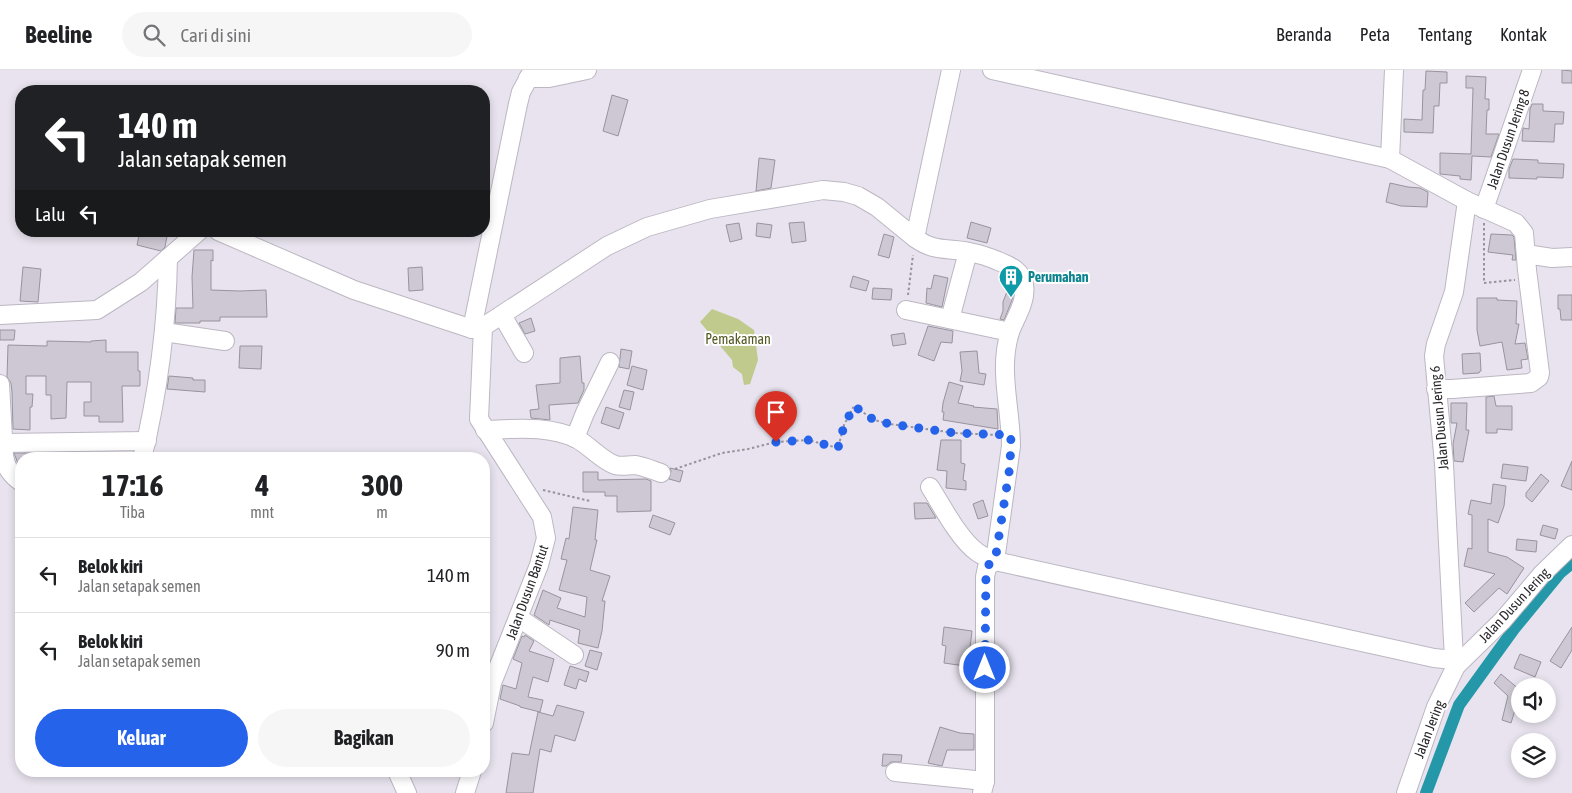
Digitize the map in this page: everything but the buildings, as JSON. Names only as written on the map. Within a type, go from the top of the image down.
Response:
[{"type":"street","points":[[540,75],[587,70]]},
{"type":"street","points":[[915,238],[951,70]]},
{"type":"street","points":[[992,70],[1390,159],[1467,201],[1516,223],[1524,233],[1540,372],[1539,377],[1531,383],[1517,385],[1436,389]]},
{"type":"street","points":[[1390,159],[1394,70]]},
{"type":"street","name":"Jalan Dusun Jering 8","points":[[1484,208],[1532,70]]},
{"type":"street","name":"Jalan Dusun Bantut","points":[[490,693],[492,683],[540,565],[546,538],[542,517],[485,430],[479,419],[478,412],[477,328],[518,104],[540,75]]},
{"type":"street","points":[[232,237],[354,290],[477,328],[502,315],[607,246],[647,227],[710,209],[823,190],[844,192],[858,196],[876,206],[926,245],[937,249],[968,252],[1013,267],[1021,276],[1025,291],[1010,332],[1006,350],[1006,396],[1011,435],[1010,466],[995,561],[987,567],[985,577],[984,787],[896,772]]},
{"type":"street","name":"Jalan Dusun Jering 6","points":[[1455,663],[1444,464],[1434,356],[1436,344],[1454,292],[1467,201]]},
{"type":"street","points":[[0,315],[97,310],[140,282],[192,237]]},
{"type":"street","points":[[950,319],[968,252]]},
{"type":"street","points":[[1526,254],[1548,258],[1572,257]]},
{"type":"street","points":[[144,452],[153,415],[164,332],[168,258]]},
{"type":"street","points":[[906,310],[1010,332]]},
{"type":"street","points":[[502,315],[524,353]]},
{"type":"street","points":[[164,332],[226,341]]},
{"type":"street","points":[[575,438],[610,362]]},
{"type":"street","points":[[0,384],[6,466],[15,477]]},
{"type":"street","points":[[485,430],[526,429],[554,431],[575,438],[616,465],[639,466],[661,473]]},
{"type":"street","points":[[3,443],[147,441]]},
{"type":"street","points":[[930,487],[969,545],[977,552],[995,561],[1455,663]]},
{"type":"street","name":"Jalan Dusun Jering","points":[[1455,663],[1503,620],[1542,574],[1572,545]]},
{"type":"street","points":[[519,618],[574,655]]},
{"type":"street","name":"Jalan Jering","points":[[1406,793],[1436,707],[1455,663]]},
{"type":"street","points":[[400,777],[407,793]]},
{"type":"street","points":[[465,793],[470,777]]},
{"type":"path","points":[[1484,208],[1484,283],[1528,278]]},
{"type":"path","points":[[906,310],[915,238]]},
{"type":"path","points":[[661,473],[722,453],[776,442],[808,440],[838,448],[844,426],[854,406],[874,420],[890,424],[955,433],[1011,435]]},
{"type":"path","points":[[521,486],[590,501]]},
{"type":"green space","name":"Pemakaman","points":[[712,309],[738,319],[754,330],[758,360],[750,384],[744,385],[742,374],[733,367],[732,360],[700,322]]},
{"type":"waterway","points":[[1426,793],[1459,705],[1514,629],[1560,573],[1572,563]]},
{"type":"place","name":"Perumahan","points":[[1011,298]]},
{"type":"route","points":[[776,442],[808,440],[838,448],[844,426],[854,406],[874,420],[890,424],[955,433],[1011,435],[1010,466],[995,561],[988,565],[985,577],[985,668]]}]
